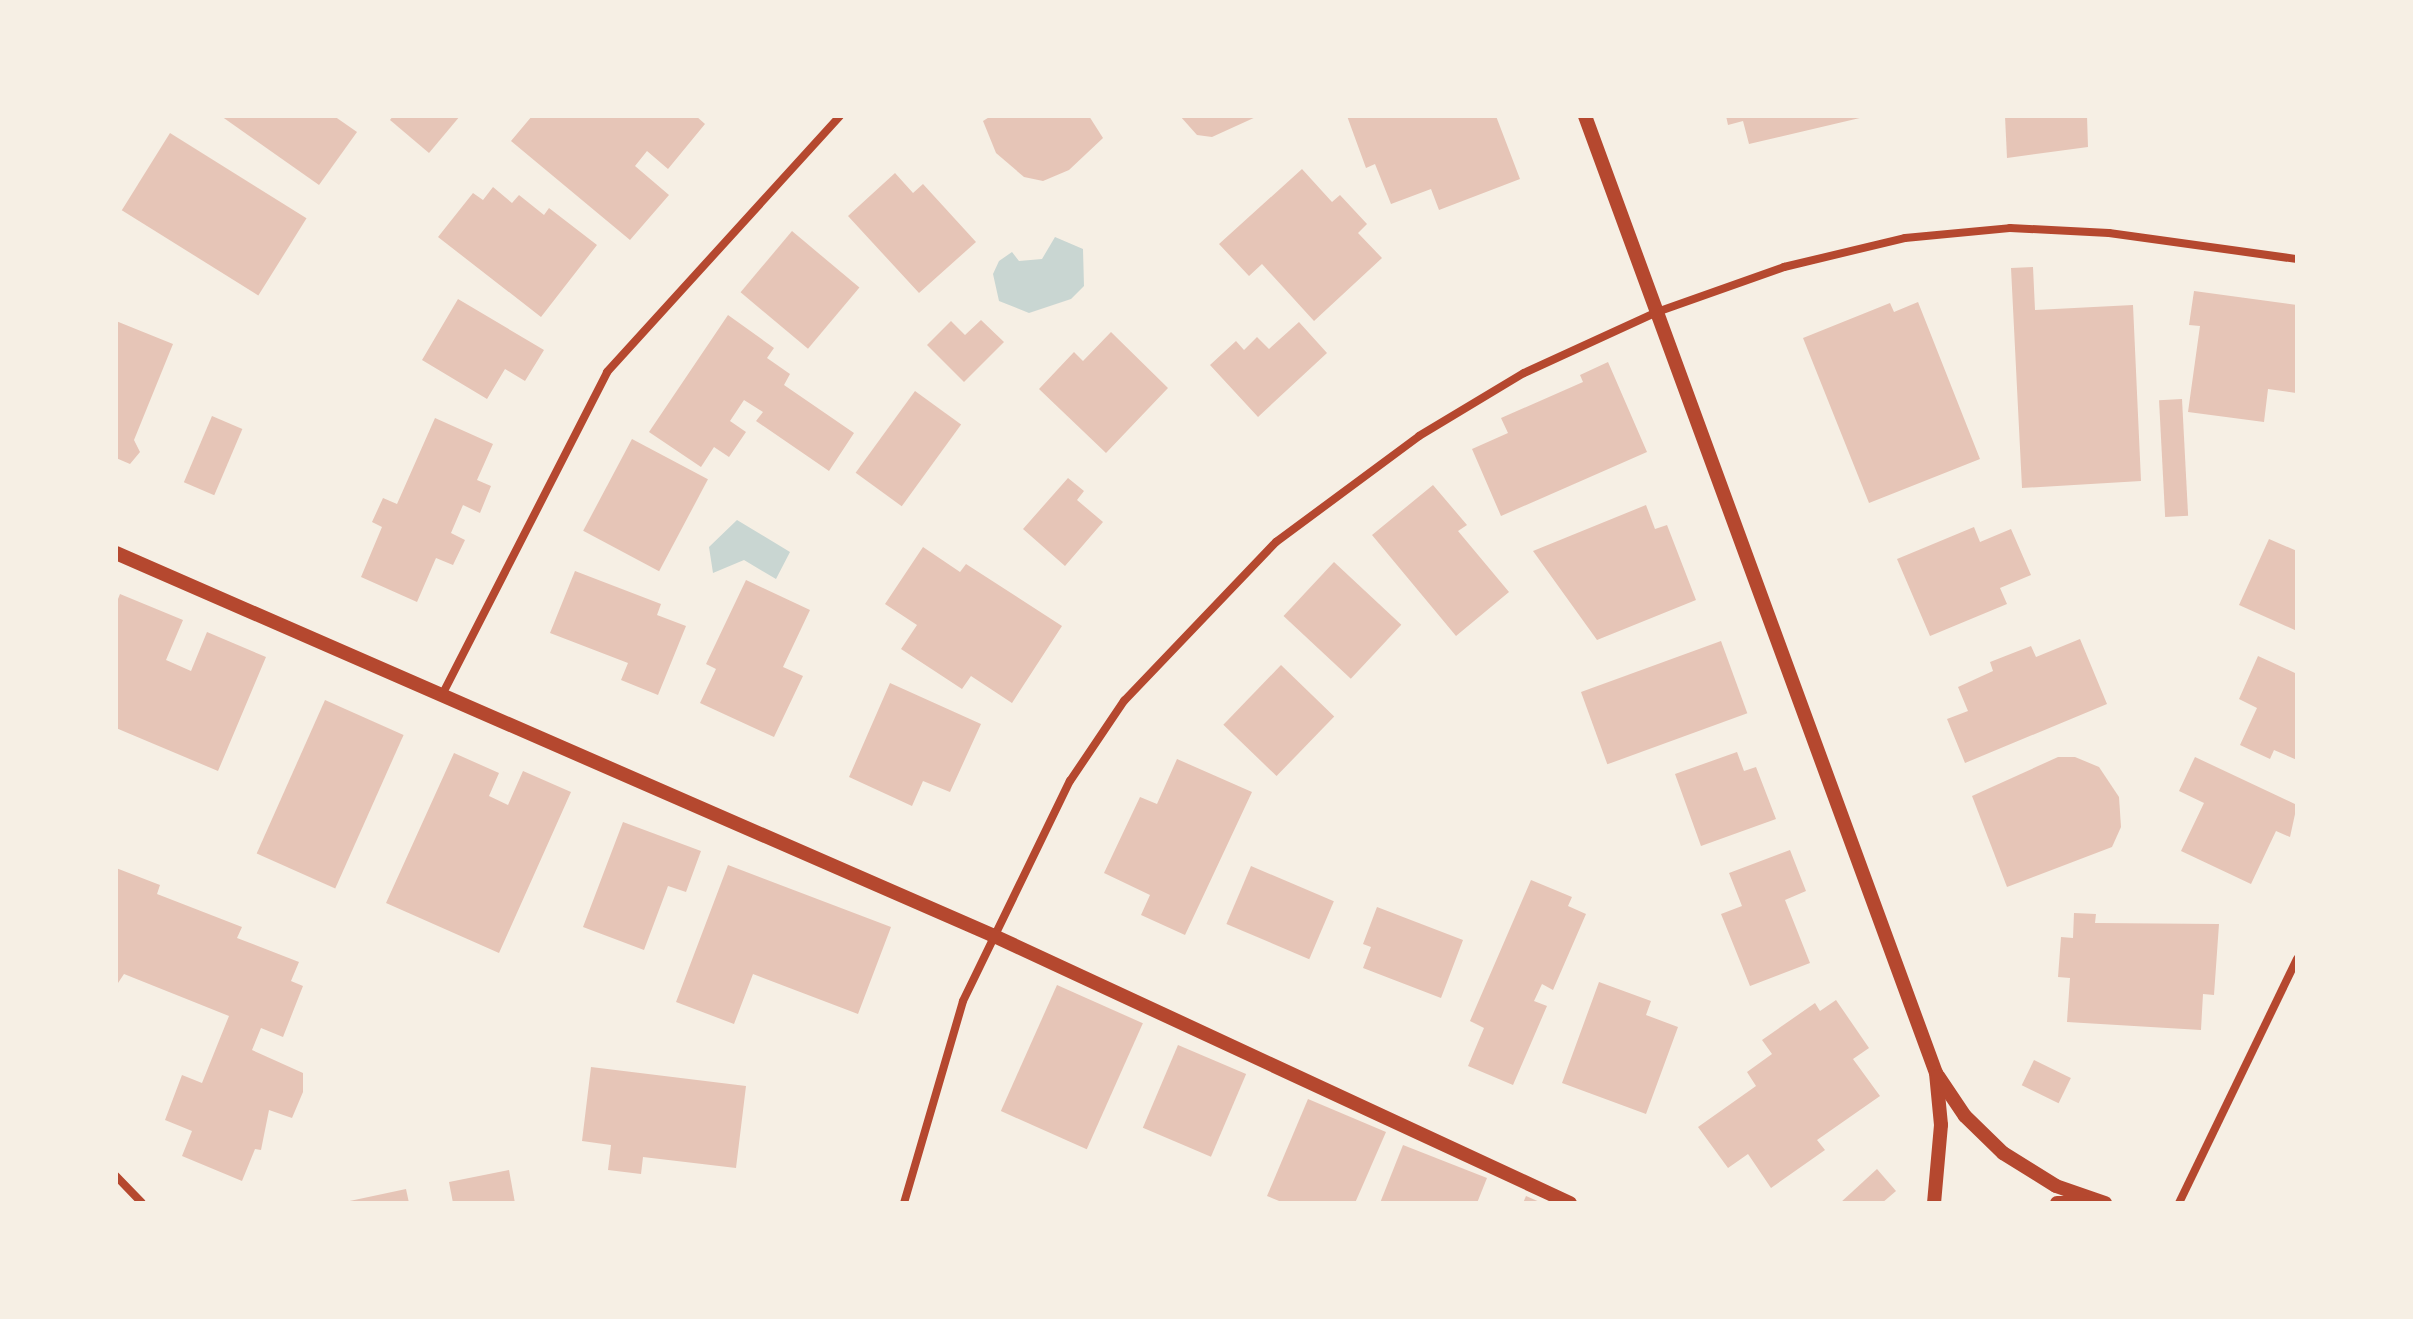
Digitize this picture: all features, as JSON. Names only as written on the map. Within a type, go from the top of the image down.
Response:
[{"type":"street","points":[[442,695],[607,372],[840,116]]},
{"type":"street","points":[[1585,116],[1936,1073],[1965,1116],[2003,1153],[2056,1186],[2105,1203]]},
{"type":"street","points":[[904,1203],[937,1080],[992,935],[1070,781],[1124,701],[1276,542],[1419,436],[1524,373],[1657,312],[1814,259],[1905,238],[2010,228],[2223,245],[2297,259]]},
{"type":"street","points":[[116,553],[992,935],[1570,1203]]},
{"type":"street","points":[[2179,1203],[2297,959]]},
{"type":"street","points":[[1934,1203],[1941,1125],[1936,1073]]},
{"type":"street","points":[[116,1176],[138,1193],[142,1203]]},
{"type":"street","points":[[2057,1203],[2084,1203]]},
{"type":"shaded area","points":[[1055,237],[1083,249],[1084,286],[1071,299],[1029,313],[999,301],[993,274],[999,261],[1012,252],[1019,261],[1042,259]]},
{"type":"shaded area","points":[[737,520],[790,552],[776,579],[744,560],[713,573],[709,547]]},
{"type":"building","points":[[221,116],[334,116],[357,132],[319,185]]},
{"type":"building","points":[[393,116],[460,116],[429,153],[390,120]]},
{"type":"building","points":[[532,116],[696,116],[705,124],[668,169],[647,151],[635,166],[669,195],[630,240],[511,141]]},
{"type":"building","points":[[991,116],[1089,116],[1103,138],[1069,170],[1043,181],[1024,177],[996,153],[983,121]]},
{"type":"building","points":[[1180,116],[1258,116],[1212,137],[1197,135]]},
{"type":"building","points":[[1347,116],[1496,116],[1520,179],[1439,210],[1431,189],[1391,204],[1375,164],[1366,168]]},
{"type":"building","points":[[1726,116],[1864,117],[1749,144],[1743,121],[1728,125]]},
{"type":"building","points":[[2005,116],[2087,116],[2088,147],[2007,158]]},
{"type":"building","points":[[170,133],[307,218],[258,295],[122,210]]},
{"type":"building","points":[[1302,169],[1332,202],[1340,195],[1367,224],[1358,233],[1382,258],[1314,321],[1262,264],[1249,276],[1219,244]]},
{"type":"building","points":[[895,173],[913,193],[923,184],[976,242],[919,293],[848,216]]},
{"type":"building","points":[[493,187],[512,203],[519,195],[544,215],[549,208],[597,245],[541,317],[438,237],[473,193],[483,200]]},
{"type":"building","points":[[792,231],[859,288],[808,349],[741,292]]},
{"type":"building","points":[[2033,267],[2035,310],[2133,305],[2141,481],[2022,488],[2011,268]]},
{"type":"building","points":[[2194,291],[2297,305],[2296,393],[2268,389],[2264,422],[2188,412],[2200,326],[2189,325]]},
{"type":"building","points":[[458,299],[544,350],[525,381],[505,369],[487,399],[422,360]]},
{"type":"building","points":[[1918,302],[1980,459],[1869,503],[1803,338],[1890,303],[1894,312]]},
{"type":"building","points":[[728,315],[774,348],[767,358],[790,374],[784,385],[854,433],[829,471],[756,421],[763,412],[744,400],[730,421],[746,432],[729,457],[714,447],[701,467],[649,432]]},
{"type":"building","points":[[981,320],[1004,342],[964,382],[927,345],[951,321],[965,335]]},
{"type":"building","points":[[116,321],[173,344],[134,440],[140,452],[130,464],[116,458]]},
{"type":"building","points":[[1299,322],[1327,353],[1258,417],[1210,365],[1236,341],[1244,350],[1257,337],[1269,349]]},
{"type":"building","points":[[1111,332],[1168,388],[1106,453],[1039,389],[1074,352],[1083,361]]},
{"type":"building","points":[[1608,362],[1647,452],[1501,516],[1472,449],[1508,433],[1501,418],[1583,382],[1580,375]]},
{"type":"building","points":[[915,391],[961,425],[902,506],[856,473]]},
{"type":"building","points":[[2182,399],[2188,516],[2165,517],[2159,400]]},
{"type":"building","points":[[212,416],[242,429],[214,495],[184,482]]},
{"type":"building","points":[[435,418],[493,444],[477,480],[491,486],[480,513],[463,505],[451,533],[465,540],[453,565],[436,558],[417,602],[361,577],[382,527],[372,522],[383,498],[397,504]]},
{"type":"building","points":[[632,439],[708,479],[659,571],[583,531]]},
{"type":"building","points":[[1068,478],[1084,491],[1077,500],[1103,522],[1065,566],[1023,529]]},
{"type":"building","points":[[1433,485],[1467,525],[1458,531],[1509,592],[1456,636],[1372,535]]},
{"type":"building","points":[[1646,505],[1655,529],[1667,525],[1696,600],[1597,640],[1533,551]]},
{"type":"building","points":[[1974,527],[1980,542],[2011,529],[2031,575],[2000,588],[2007,604],[1930,636],[1897,559]]},
{"type":"building","points":[[2269,539],[2297,551],[2297,631],[2239,605]]},
{"type":"building","points":[[923,547],[960,572],[966,564],[1062,626],[1012,703],[971,676],[962,689],[901,649],[917,625],[885,604]]},
{"type":"building","points":[[1334,562],[1401,625],[1351,679],[1284,616]]},
{"type":"building","points":[[575,571],[661,604],[657,615],[686,626],[658,695],[621,680],[628,663],[550,633]]},
{"type":"building","points":[[746,580],[810,610],[783,667],[803,676],[774,737],[700,703],[716,669],[706,664]]},
{"type":"building","points":[[120,594],[183,620],[166,660],[191,671],[207,632],[266,657],[218,771],[116,728],[116,604]]},
{"type":"building","points":[[2080,639],[2107,704],[1965,763],[1947,719],[1968,711],[1958,687],[1993,671],[1990,662],[2031,646],[2036,657]]},
{"type":"building","points":[[1721,641],[1747,713],[1607,764],[1581,692]]},
{"type":"building","points":[[2258,656],[2295,673],[2297,760],[2274,750],[2270,759],[2240,745],[2257,708],[2239,699]]},
{"type":"building","points":[[1281,665],[1334,716],[1277,776],[1223,725]]},
{"type":"building","points":[[890,683],[981,724],[950,792],[923,781],[912,806],[849,777]]},
{"type":"building","points":[[325,700],[404,735],[335,888],[257,853]]},
{"type":"building","points":[[1737,752],[1744,771],[1756,767],[1776,819],[1701,846],[1675,774]]},
{"type":"building","points":[[454,753],[499,773],[489,796],[508,805],[523,771],[571,792],[499,953],[386,903]]},
{"type":"building","points":[[2058,757],[2075,757],[2099,767],[2119,797],[2121,827],[2112,847],[2007,887],[1972,796]]},
{"type":"building","points":[[2195,757],[2297,805],[2290,837],[2276,831],[2251,884],[2181,851],[2204,803],[2179,791]]},
{"type":"building","points":[[1177,759],[1252,792],[1185,935],[1141,915],[1150,895],[1104,873],[1140,797],[1157,804]]},
{"type":"building","points":[[623,822],[701,851],[686,892],[668,886],[644,950],[583,927]]},
{"type":"building","points":[[1790,850],[1806,891],[1785,900],[1810,963],[1750,986],[1721,914],[1742,906],[1729,873]]},
{"type":"building","points":[[728,865],[891,927],[858,1014],[753,974],[734,1024],[676,1002]]},
{"type":"building","points":[[1251,866],[1334,901],[1309,959],[1226,924]]},
{"type":"building","points":[[116,868],[160,885],[157,894],[242,927],[237,938],[299,962],[291,981],[303,986],[283,1037],[261,1028],[252,1050],[303,1073],[303,1092],[292,1118],[269,1110],[261,1150],[255,1149],[242,1181],[182,1156],[192,1131],[165,1120],[182,1075],[202,1083],[229,1016],[124,974],[116,986]]},
{"type":"building","points":[[1531,880],[1572,897],[1568,906],[1586,914],[1553,990],[1542,984],[1534,1001],[1547,1006],[1513,1085],[1468,1066],[1484,1028],[1470,1021]]},
{"type":"building","points":[[1377,907],[1463,940],[1441,998],[1363,968],[1371,947],[1363,944]]},
{"type":"building","points":[[2074,913],[2096,914],[2095,923],[2219,924],[2214,995],[2203,994],[2201,1030],[2067,1022],[2070,978],[2058,977],[2061,937],[2073,938]]},
{"type":"building","points":[[1599,982],[1651,1001],[1646,1015],[1678,1027],[1646,1114],[1562,1083]]},
{"type":"building","points":[[1057,985],[1143,1023],[1087,1149],[1001,1111]]},
{"type":"building","points":[[1836,1000],[1869,1048],[1853,1059],[1880,1096],[1817,1140],[1825,1150],[1771,1188],[1748,1154],[1728,1168],[1698,1127],[1756,1086],[1747,1072],[1772,1054],[1762,1040],[1815,1003],[1820,1011]]},
{"type":"building","points":[[1178,1045],[1246,1074],[1211,1157],[1143,1128]]},
{"type":"building","points":[[2034,1060],[2071,1078],[2059,1103],[2022,1085]]},
{"type":"building","points":[[591,1067],[746,1086],[736,1168],[643,1157],[641,1174],[608,1170],[611,1145],[582,1141]]},
{"type":"building","points":[[1308,1099],[1386,1132],[1355,1203],[1284,1203],[1267,1196]]},
{"type":"building","points":[[1403,1145],[1487,1178],[1477,1203],[1380,1203]]},
{"type":"building","points":[[1877,1169],[1896,1191],[1882,1203],[1840,1203]]},
{"type":"building","points":[[509,1170],[515,1203],[453,1203],[449,1182]]},
{"type":"building","points":[[406,1189],[409,1203],[345,1203],[345,1202]]},
{"type":"building","points":[[1526,1196],[1542,1203],[1523,1203]]}]
